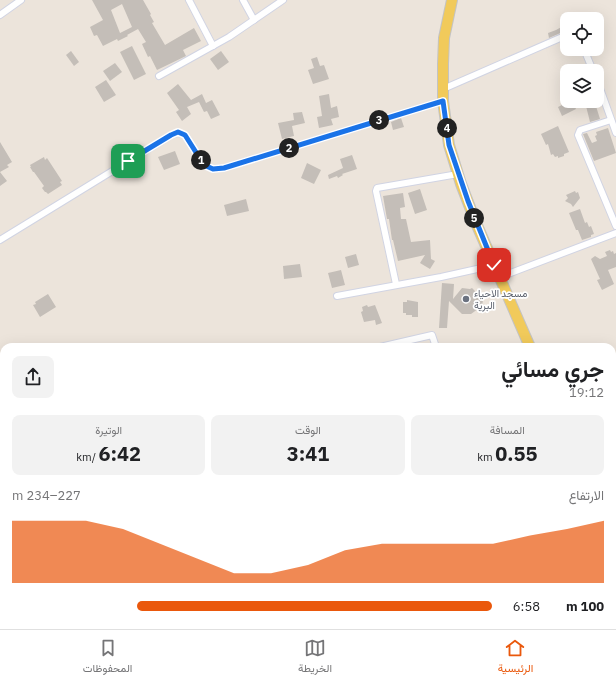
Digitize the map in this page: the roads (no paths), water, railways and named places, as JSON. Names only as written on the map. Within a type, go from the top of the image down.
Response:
[{"type":"main road","points":[[452,0],[444,38],[443,101],[449,145],[476,223],[528,343]]},
{"type":"street","points":[[0,15],[21,0]]},
{"type":"street","points":[[189,0],[213,46]]},
{"type":"street","points":[[243,0],[254,20]]},
{"type":"street","points":[[159,76],[213,46],[283,0]]},
{"type":"street","points":[[443,89],[560,38]]},
{"type":"street","points":[[604,100],[616,133]]},
{"type":"street","points":[[0,240],[178,132],[185,135],[204,165],[213,169],[224,168],[443,101]]},
{"type":"street","points":[[611,120],[580,130],[578,135],[616,226]]},
{"type":"street","points":[[396,284],[386,242],[376,188],[458,174]]},
{"type":"street","points":[[500,277],[616,233]]},
{"type":"street","points":[[337,296],[396,284],[441,277],[494,265]]},
{"type":"street","points":[[400,343],[432,335],[435,343]]},
{"type":"place","name":"مسجد الاحياء البرية","points":[[466,299]]}]
